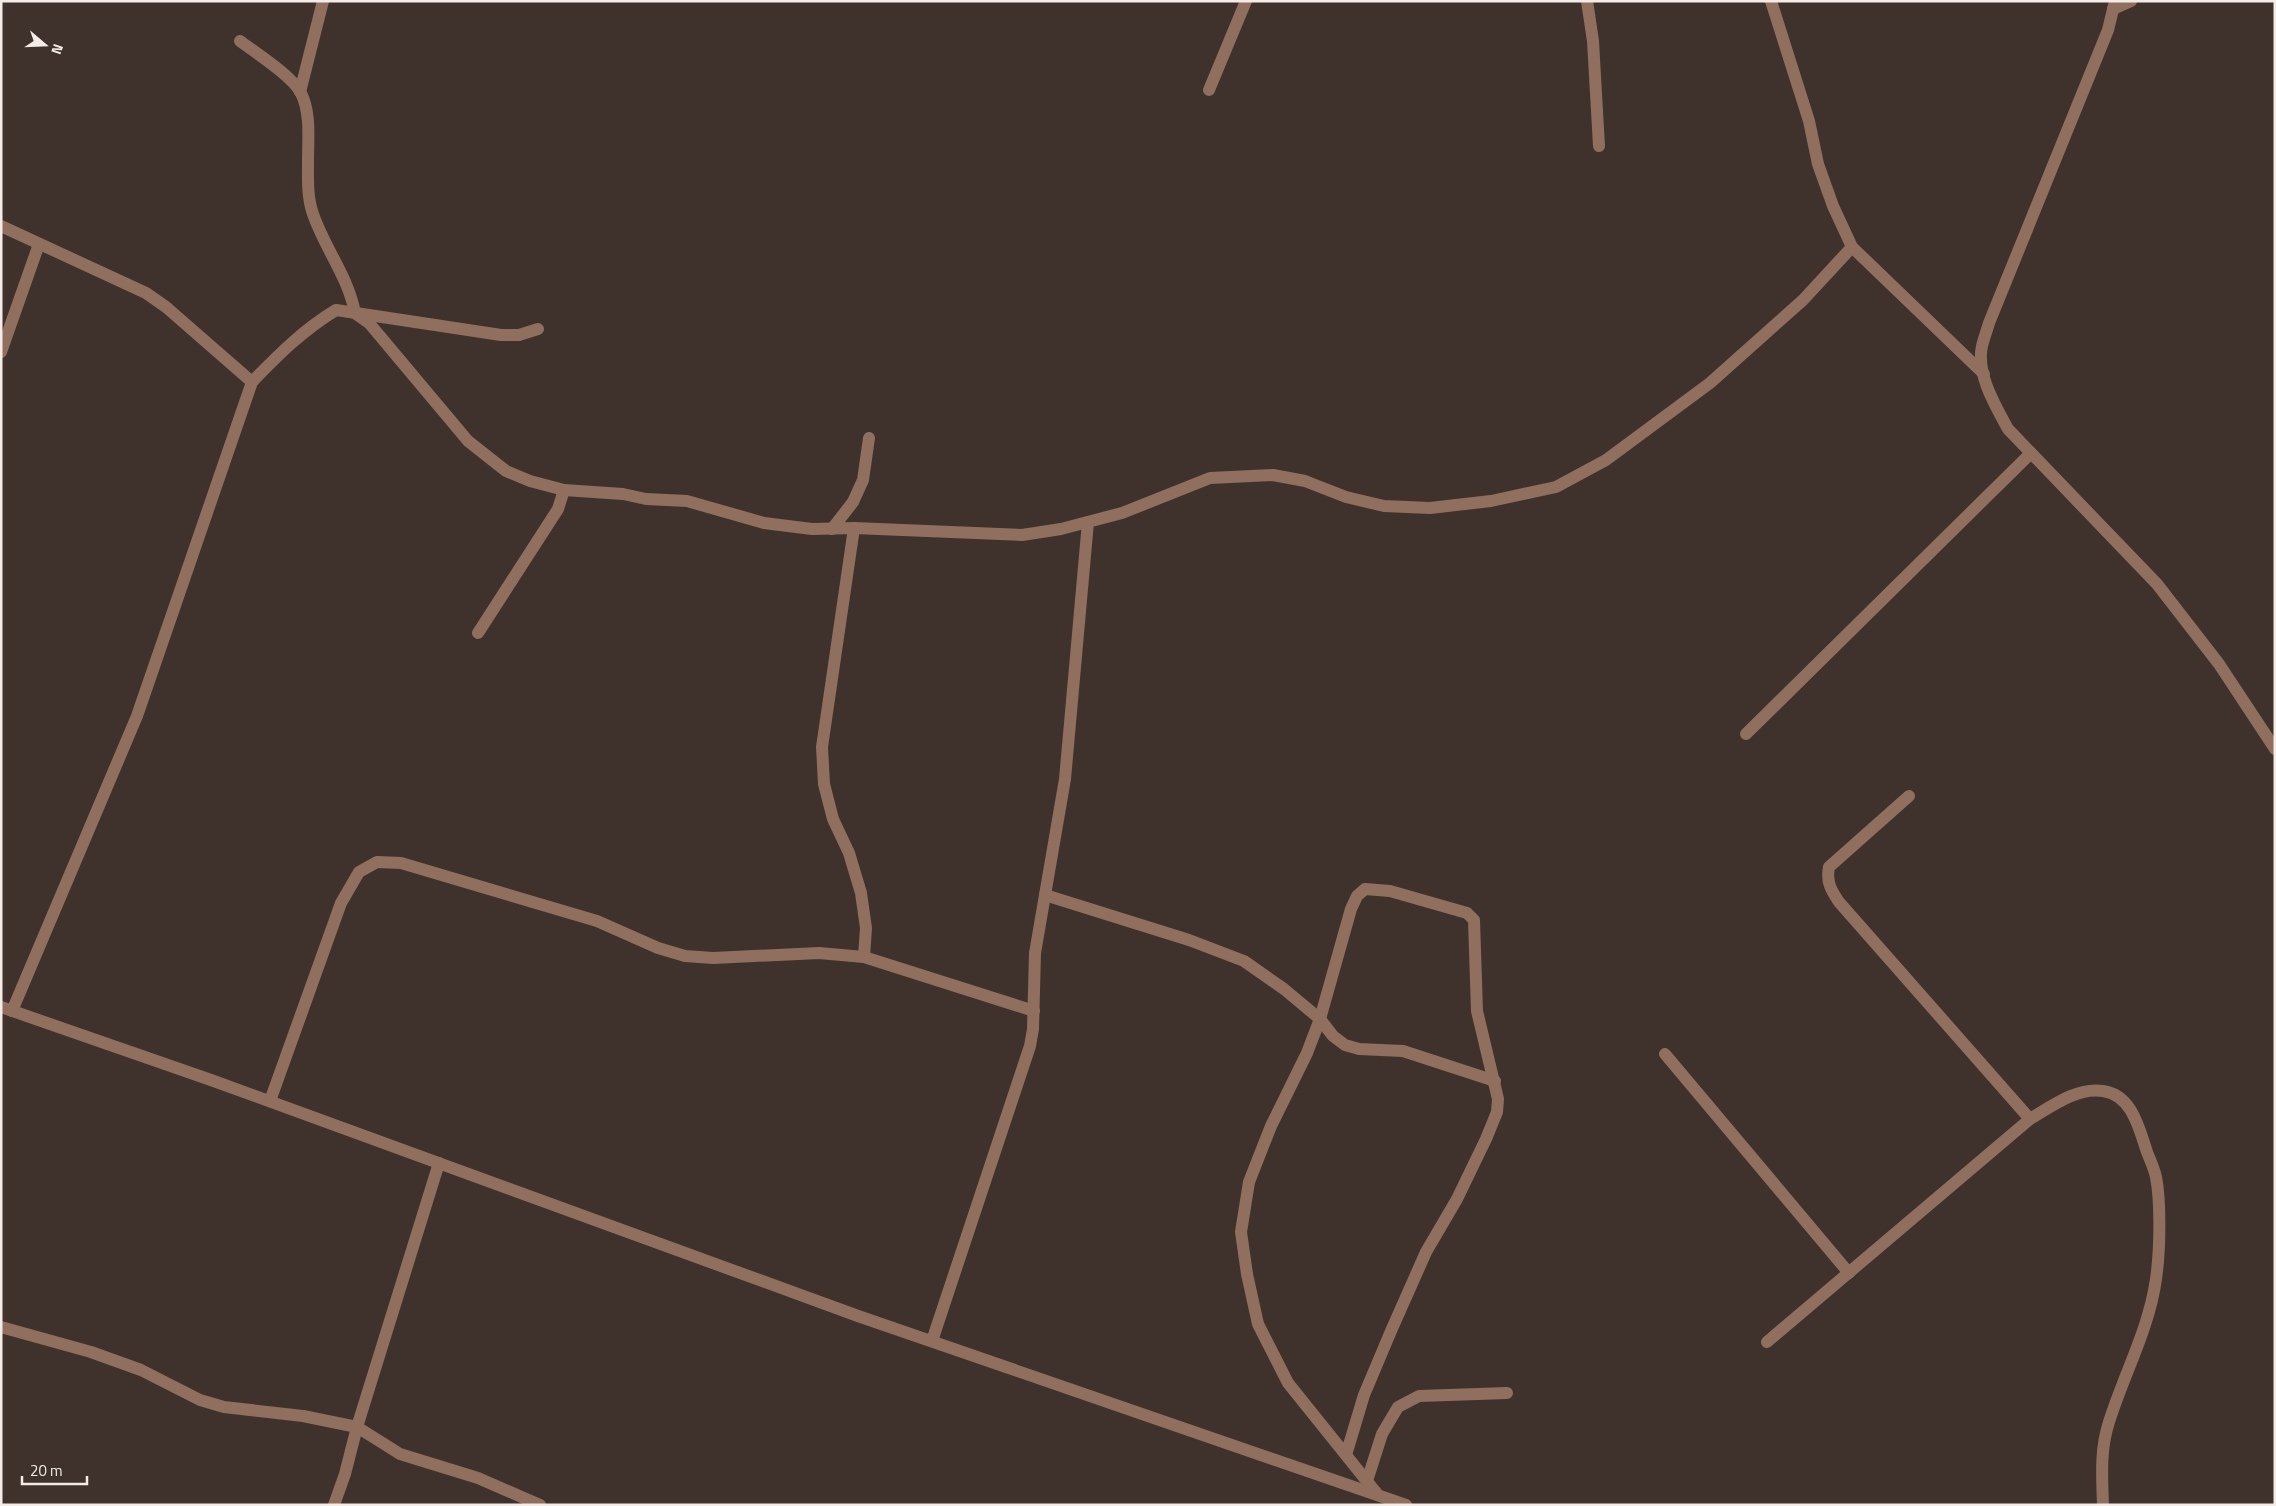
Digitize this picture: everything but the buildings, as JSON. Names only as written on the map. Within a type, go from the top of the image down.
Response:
[{"type":"street","points":[[300,92],[323,1]]},
{"type":"street","points":[[1209,90],[1246,1]]},
{"type":"street","points":[[1588,1],[1593,41],[1599,146]]},
{"type":"street","points":[[1771,1],[1810,121],[1818,164],[1833,206],[1852,247],[1984,374]]},
{"type":"street","points":[[2131,1],[2114,5],[2108,30],[1989,323],[1982,348],[1984,374],[1992,400],[2008,429],[2156,584],[2218,664],[2275,749]]},
{"type":"street","points":[[240,41],[280,72],[300,92],[308,118],[309,196],[313,215],[345,278],[351,293],[355,313],[369,323],[468,441],[506,471],[530,481],[564,490],[623,494],[646,499],[687,501],[764,523],[812,529],[854,528],[1022,535],[1061,529],[1122,513],[1210,478],[1273,475],[1305,481],[1346,497],[1384,506],[1430,508],[1491,501],[1556,487],[1606,460],[1710,383],[1803,300],[1852,247]]},
{"type":"street","points":[[1,226],[146,293],[166,307],[252,382]]},
{"type":"street","points":[[1,352],[39,244]]},
{"type":"street","points":[[538,329],[519,335],[501,335],[336,310],[314,323],[285,348],[252,382],[137,716],[7,1009],[270,1101],[932,1341],[1406,1505]]},
{"type":"street","points":[[832,529],[853,502],[863,480],[868,438]]},
{"type":"street","points":[[1746,734],[2031,453]]},
{"type":"street","points":[[478,633],[558,509],[564,490]]},
{"type":"street","points":[[932,1341],[1030,1046],[1034,1011],[1035,953],[1065,779],[1088,522]]},
{"type":"street","points":[[854,528],[822,747],[824,784],[833,819],[849,852],[861,893],[866,928],[864,957]]},
{"type":"street","points":[[1909,796],[1829,867],[1827,878],[1830,888],[1839,902],[2030,1119]]},
{"type":"street","points":[[270,1101],[341,903],[359,872],[377,862],[401,862],[596,921],[658,948],[685,956],[713,958],[819,953],[864,957],[1034,1011]]},
{"type":"street","points":[[1346,1455],[1364,1395],[1394,1322],[1426,1252],[1457,1199],[1486,1139],[1497,1112],[1498,1099],[1478,1010],[1476,930],[1474,920],[1467,913],[1390,891],[1365,889],[1356,896],[1351,909],[1320,1019],[1307,1053],[1271,1126],[1249,1182],[1241,1232],[1247,1274],[1258,1324],[1288,1383],[1378,1495]]},
{"type":"street","points":[[1045,895],[1189,940],[1244,961],[1284,989],[1320,1019],[1333,1036],[1345,1045],[1359,1049],[1403,1051],[1495,1081]]},
{"type":"street","points":[[1665,1054],[1849,1273]]},
{"type":"street","points":[[1767,1342],[2030,1119],[2068,1097],[2092,1090],[2104,1091],[2115,1095],[2127,1104],[2136,1119],[2156,1176],[2159,1233],[2156,1278],[2149,1314],[2108,1424],[2102,1458],[2103,1505]]},
{"type":"street","points":[[334,1505],[440,1163]]},
{"type":"street","points":[[1,1327],[91,1352],[141,1370],[200,1400],[224,1407],[303,1416],[357,1427],[400,1454],[478,1478],[540,1505]]},
{"type":"street","points":[[1367,1481],[1382,1434],[1389,1419],[1398,1407],[1419,1396],[1507,1393]]}]
